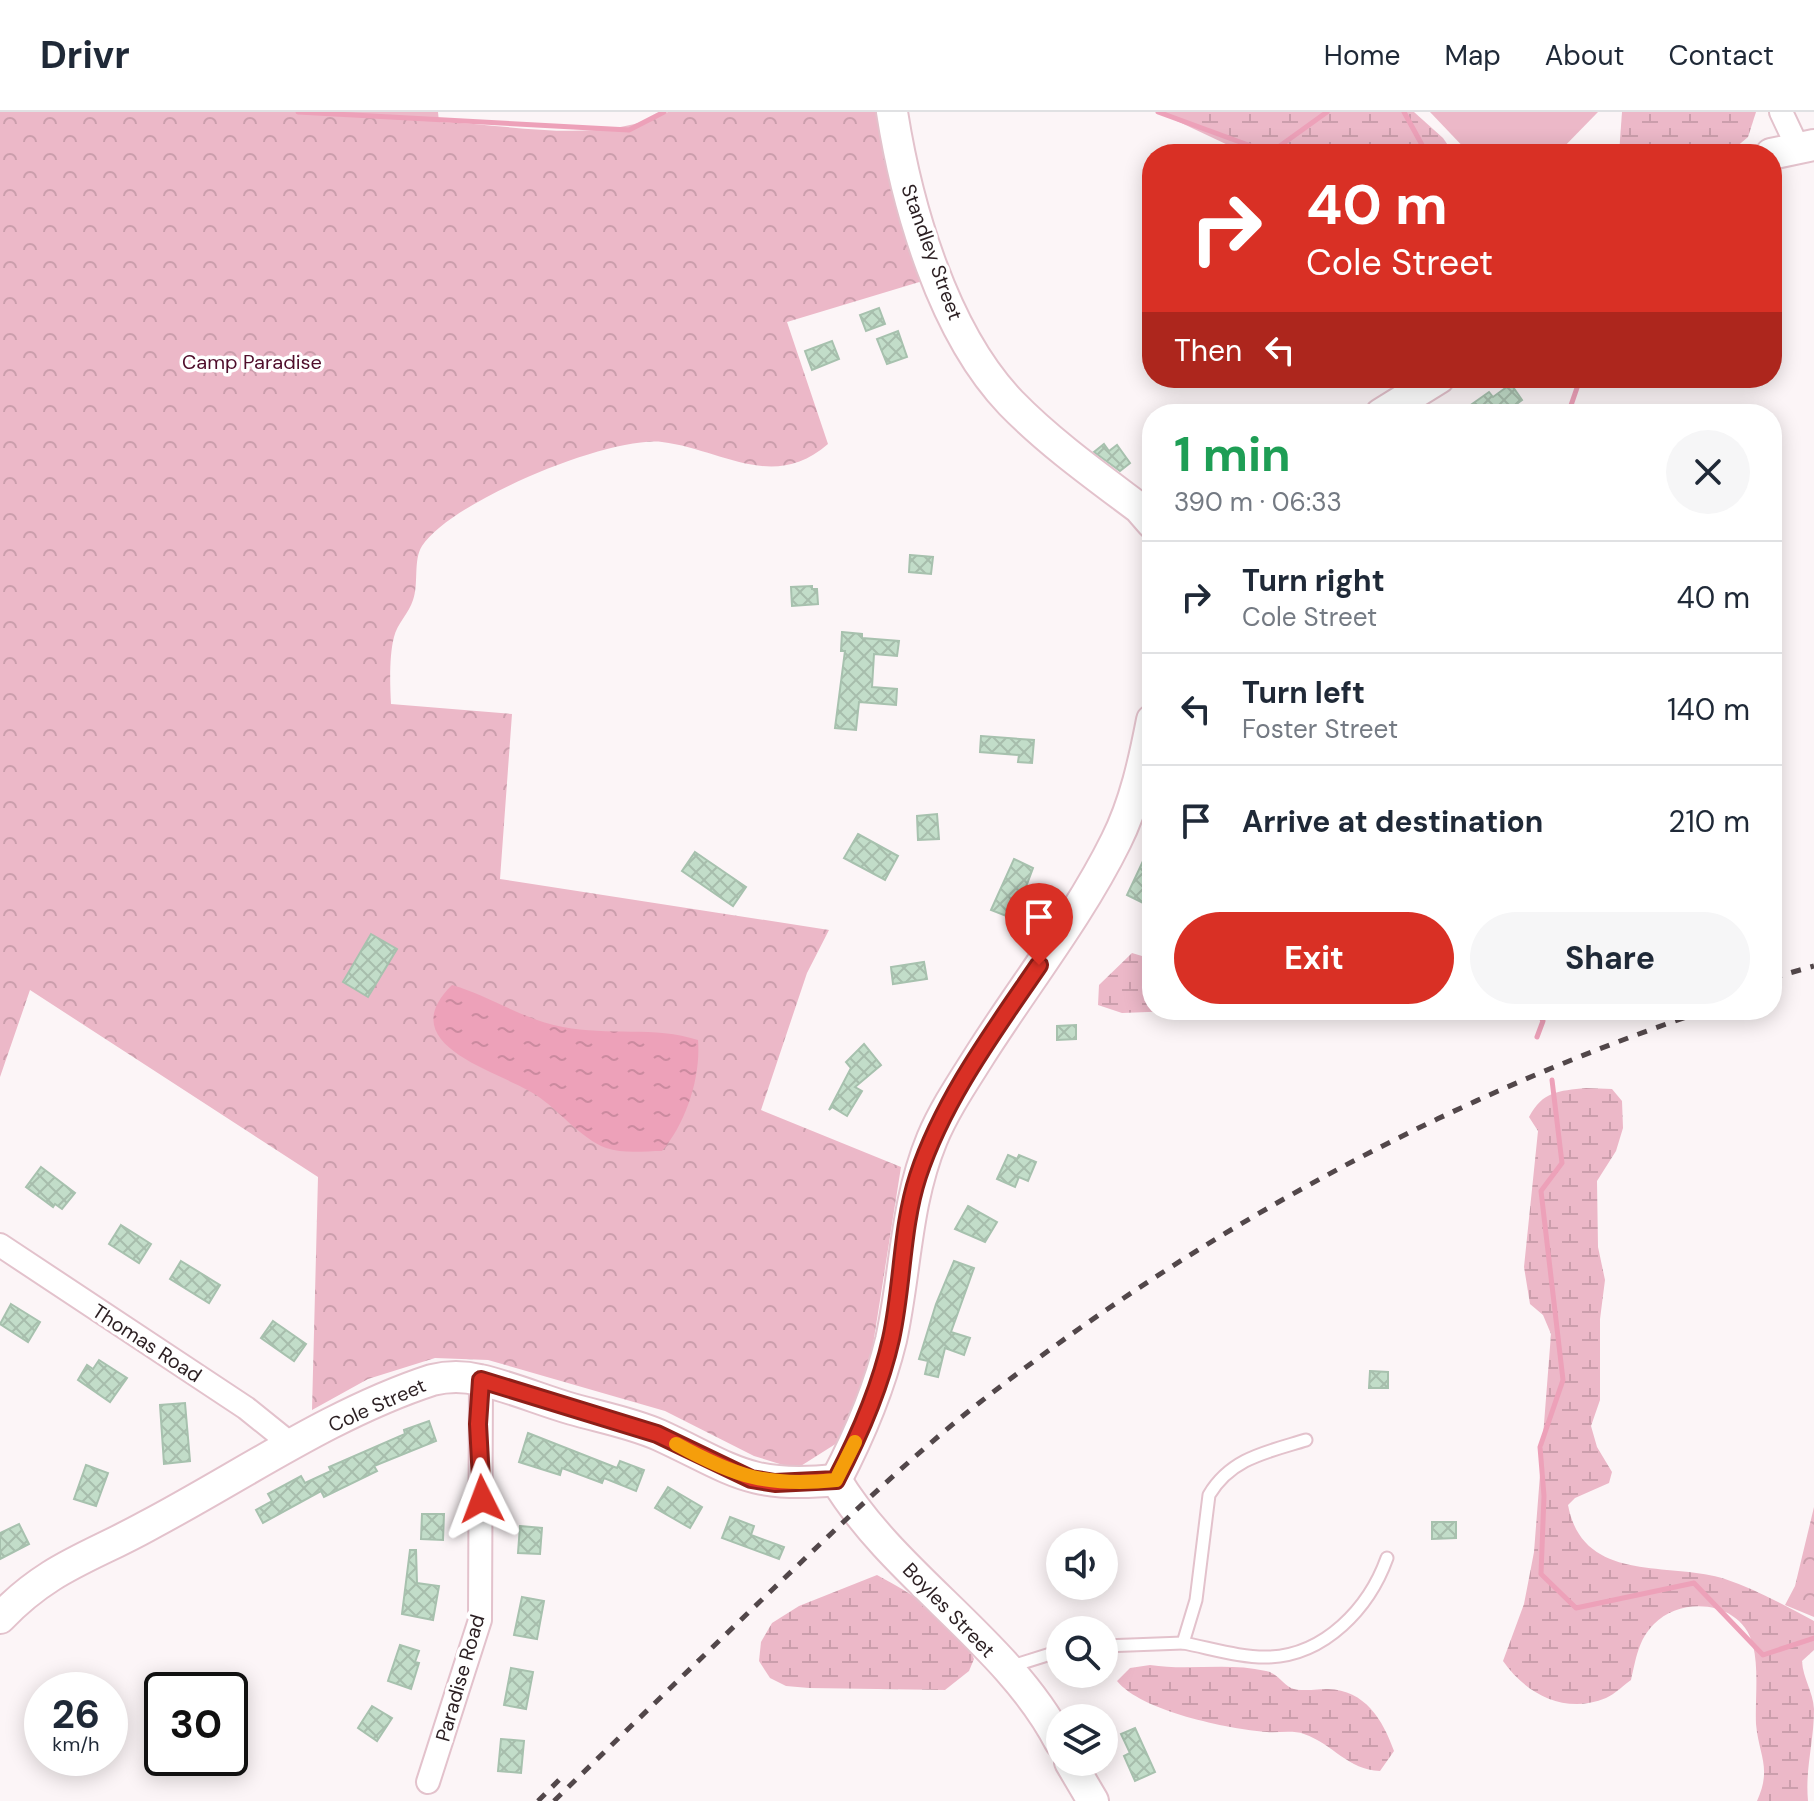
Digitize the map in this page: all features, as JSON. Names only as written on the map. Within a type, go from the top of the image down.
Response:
[{"type":"street","name":"Standley Street","points":[[892,112],[913,210],[940,285],[959,327],[986,371],[1009,401],[1038,428],[1142,506]]},
{"type":"street","points":[[1781,112],[1794,149]]},
{"type":"street","points":[[1397,404],[1423,388]]},
{"type":"street","points":[[836,1480],[860,1431],[891,1340],[906,1230],[917,1178],[934,1136],[956,1092],[1091,886],[1117,840],[1142,771]]},
{"type":"street","name":"Thomas Road","points":[[0,1245],[246,1408],[292,1445]]},
{"type":"street","name":"Cole Street","points":[[0,1618],[52,1573],[145,1528],[292,1445],[435,1379],[462,1377],[481,1380],[657,1434],[751,1479],[775,1483],[836,1480]]},
{"type":"street","name":"Paradise Road","points":[[428,1782],[480,1620],[481,1380]]},
{"type":"street","name":"Boyles Street","points":[[836,1480],[855,1511],[1005,1668],[1046,1723]]},
{"type":"street","points":[[1078,1776],[1093,1801]]},
{"type":"lane","points":[[1183,1643],[1196,1600],[1209,1495],[1217,1481],[1232,1466],[1252,1456],[1306,1440]]},
{"type":"lane","points":[[1118,1645],[1183,1643],[1266,1658],[1288,1656],[1325,1641],[1364,1603],[1387,1558]]},
{"type":"lane","points":[[1005,1668],[1046,1655]]},
{"type":"green space","name":"Camp Paradise","points":[[0,112],[438,112],[439,122],[585,131],[641,122],[668,112],[884,112],[926,280],[787,322],[828,444],[807,458],[787,465],[767,466],[746,464],[662,442],[638,443],[606,449],[533,475],[464,510],[438,528],[422,546],[415,594],[392,645],[391,704],[512,714],[500,879],[829,930],[807,973],[761,1110],[901,1167],[869,1370],[845,1438],[796,1469],[754,1456],[665,1411],[488,1360],[435,1358],[368,1379],[312,1410],[318,1177],[30,990],[0,1077]]},
{"type":"green space","points":[[1158,112],[1414,112],[1447,144],[1226,144]]},
{"type":"green space","points":[[1430,112],[1598,112],[1567,144],[1460,144]]},
{"type":"green space","points":[[1622,112],[1756,112],[1748,137],[1740,144],[1620,144]]},
{"type":"green space","points":[[1132,953],[1142,956],[1142,1012],[1122,1013],[1098,1005],[1099,985]]},
{"type":"green space","points":[[1586,1088],[1612,1089],[1622,1101],[1623,1128],[1616,1151],[1597,1181],[1598,1247],[1605,1280],[1600,1319],[1600,1400],[1591,1426],[1597,1447],[1612,1472],[1609,1483],[1575,1498],[1568,1505],[1577,1530],[1591,1548],[1610,1559],[1725,1579],[1814,1621],[1814,1650],[1802,1661],[1814,1709],[1808,1801],[1757,1801],[1764,1771],[1756,1724],[1755,1655],[1747,1630],[1724,1611],[1695,1606],[1666,1615],[1644,1637],[1631,1680],[1609,1696],[1591,1703],[1561,1702],[1535,1692],[1503,1661],[1524,1604],[1534,1552],[1551,1334],[1543,1315],[1530,1304],[1524,1267],[1538,1131],[1529,1117],[1546,1097]]},
{"type":"green space","points":[[1814,1507],[1814,1617],[1785,1605],[1795,1586]]},
{"type":"green space","points":[[877,1575],[919,1600],[946,1621],[967,1645],[974,1659],[969,1671],[945,1690],[809,1688],[786,1686],[770,1678],[759,1661],[761,1642],[772,1623],[799,1606]]},
{"type":"green space","points":[[1150,1665],[1252,1668],[1270,1672],[1295,1689],[1341,1691],[1371,1709],[1394,1751],[1380,1771],[1369,1770],[1304,1734],[1230,1727],[1186,1717],[1129,1692],[1118,1680],[1130,1668]]},
{"type":"water","points":[[452,985],[549,1024],[580,1030],[665,1033],[698,1040],[697,1069],[690,1099],[671,1140],[662,1151],[626,1152],[606,1148],[587,1138],[536,1095],[457,1054],[442,1040],[434,1025],[436,1006]]},
{"type":"building","points":[[879,308],[885,324],[866,331],[860,315]]},
{"type":"building","points":[[898,331],[907,357],[887,364],[877,339]]},
{"type":"building","points":[[832,341],[839,359],[812,370],[805,351]]},
{"type":"building","points":[[1505,388],[1514,388],[1522,400],[1517,404],[1472,404],[1489,392],[1493,397]]},
{"type":"building","points":[[1104,444],[1109,451],[1117,445],[1130,463],[1120,471],[1094,452]]},
{"type":"building","points":[[910,555],[933,557],[931,574],[909,572]]},
{"type":"building","points":[[812,586],[812,589],[817,589],[818,604],[792,606],[791,587]]},
{"type":"building","points":[[842,632],[862,634],[862,638],[899,641],[897,656],[874,654],[872,687],[897,689],[896,705],[859,702],[856,730],[835,728],[845,651],[841,651]]},
{"type":"building","points":[[981,736],[1034,740],[1032,763],[1018,762],[1019,755],[980,752]]},
{"type":"building","points":[[937,814],[939,839],[918,840],[917,816]]},
{"type":"building","points":[[858,834],[898,856],[885,880],[844,858]]},
{"type":"building","points":[[695,852],[746,887],[733,906],[682,871]]},
{"type":"building","points":[[1014,859],[1033,868],[1014,919],[991,910]]},
{"type":"building","points":[[1142,863],[1142,902],[1127,895]]},
{"type":"building","points":[[371,934],[397,949],[368,997],[343,982]]},
{"type":"building","points":[[924,962],[927,979],[893,984],[891,967]]},
{"type":"building","points":[[1076,1025],[1076,1039],[1057,1040],[1057,1026]]},
{"type":"building","points":[[864,1044],[881,1065],[855,1087],[862,1091],[847,1116],[832,1107],[829,1110],[851,1068],[846,1062]]},
{"type":"building","points":[[1008,1155],[1017,1159],[1019,1155],[1036,1162],[1028,1181],[1019,1177],[1015,1187],[997,1179]]},
{"type":"building","points":[[41,1167],[75,1193],[62,1209],[55,1204],[53,1207],[26,1187]]},
{"type":"building","points":[[968,1206],[997,1222],[985,1242],[955,1229]]},
{"type":"building","points":[[121,1225],[151,1244],[139,1263],[109,1244]]},
{"type":"building","points":[[181,1261],[220,1285],[209,1303],[170,1279]]},
{"type":"building","points":[[954,1261],[974,1268],[951,1332],[970,1338],[964,1355],[945,1348],[938,1377],[925,1374],[928,1361],[919,1359],[936,1304]]},
{"type":"building","points":[[11,1304],[40,1322],[28,1342],[0,1324]]},
{"type":"building","points":[[273,1321],[306,1344],[294,1361],[261,1338]]},
{"type":"building","points":[[99,1360],[127,1378],[110,1402],[78,1380],[87,1365],[93,1369]]},
{"type":"building","points":[[1370,1371],[1388,1372],[1388,1388],[1369,1388]]},
{"type":"building","points":[[185,1403],[190,1461],[164,1464],[160,1405]]},
{"type":"building","points":[[429,1421],[436,1441],[374,1466],[377,1471],[324,1497],[321,1491],[263,1523],[256,1510],[272,1501],[268,1494],[301,1476],[305,1483],[331,1471],[329,1467]]},
{"type":"building","points":[[528,1433],[617,1468],[620,1461],[644,1470],[636,1491],[604,1478],[602,1483],[562,1468],[560,1475],[519,1462]]},
{"type":"building","points":[[86,1465],[108,1473],[96,1506],[74,1499]]},
{"type":"building","points":[[668,1487],[702,1507],[690,1528],[655,1508]]},
{"type":"building","points":[[422,1514],[444,1514],[443,1540],[421,1539]]},
{"type":"building","points":[[730,1517],[754,1526],[751,1535],[784,1547],[779,1559],[722,1538]]},
{"type":"building","points":[[1432,1522],[1456,1522],[1456,1538],[1432,1539]]},
{"type":"building","points":[[19,1524],[29,1544],[0,1559],[0,1533]]},
{"type":"building","points":[[520,1526],[542,1528],[540,1554],[518,1553]]},
{"type":"building","points":[[410,1550],[416,1550],[417,1583],[439,1586],[433,1620],[402,1614]]},
{"type":"building","points":[[522,1597],[544,1601],[537,1639],[514,1635]]},
{"type":"building","points":[[400,1645],[419,1651],[415,1662],[419,1663],[411,1689],[388,1681]]},
{"type":"building","points":[[511,1668],[533,1672],[526,1709],[504,1705]]},
{"type":"building","points":[[372,1706],[392,1718],[377,1741],[358,1728]]},
{"type":"building","points":[[1135,1728],[1155,1772],[1135,1781],[1124,1756],[1130,1753],[1121,1734]]},
{"type":"building","points":[[501,1739],[524,1741],[521,1773],[498,1771]]},
{"type":"waterway","points":[[298,112],[629,130],[664,112]]},
{"type":"waterway","points":[[1158,112],[1245,144]]},
{"type":"waterway","points":[[1283,144],[1327,112]]},
{"type":"waterway","points":[[1404,112],[1422,144]]},
{"type":"waterway","points":[[1571,404],[1577,388]]},
{"type":"waterway","points":[[1537,1037],[1542,1020]]},
{"type":"waterway","points":[[1552,1080],[1562,1163],[1541,1191],[1563,1380],[1540,1447],[1544,1496],[1541,1574],[1576,1608],[1694,1583],[1763,1655],[1814,1638]]},
{"type":"railway","points":[[1782,975],[1814,966]]},
{"type":"railway","points":[[554,1801],[900,1470],[979,1403],[1062,1341],[1148,1282],[1326,1175],[1513,1084],[1679,1020]]},
{"type":"railway","points":[[538,1801],[559,1780]]},
{"type":"slow traffic","points":[[676,1444],[751,1479],[806,1483],[836,1480],[855,1442]]},
{"type":"route","points":[[482,1499],[478,1424],[481,1380],[657,1434],[751,1479],[775,1483],[836,1480],[866,1417],[891,1340],[906,1230],[917,1178],[956,1092],[1039,965]]}]
